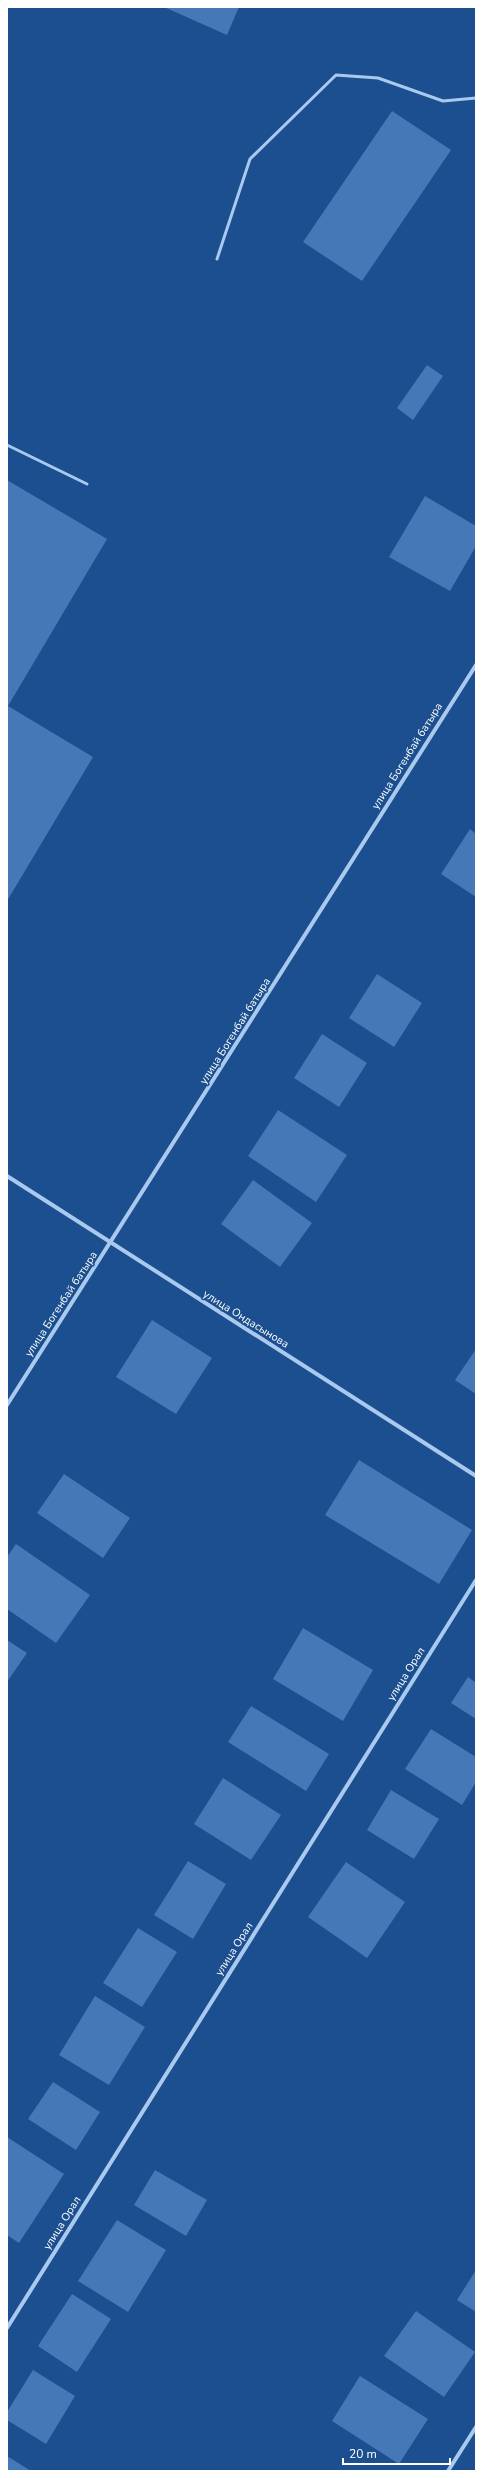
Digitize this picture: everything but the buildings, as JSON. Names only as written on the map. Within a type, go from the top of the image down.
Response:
[{"type":"street","name":"улица Богенбай батыра","points":[[7,1405],[111,1244],[476,664]]},
{"type":"street","name":"улица Ондасынова","points":[[7,1176],[111,1244],[476,1476]]},
{"type":"street","name":"улица Орал","points":[[7,2328],[476,1580]]},
{"type":"street","points":[[448,2471],[476,2427]]},
{"type":"lane","points":[[217,259],[250,159],[336,75],[378,78],[443,101],[476,98]]},
{"type":"lane","points":[[7,445],[87,484]]}]
